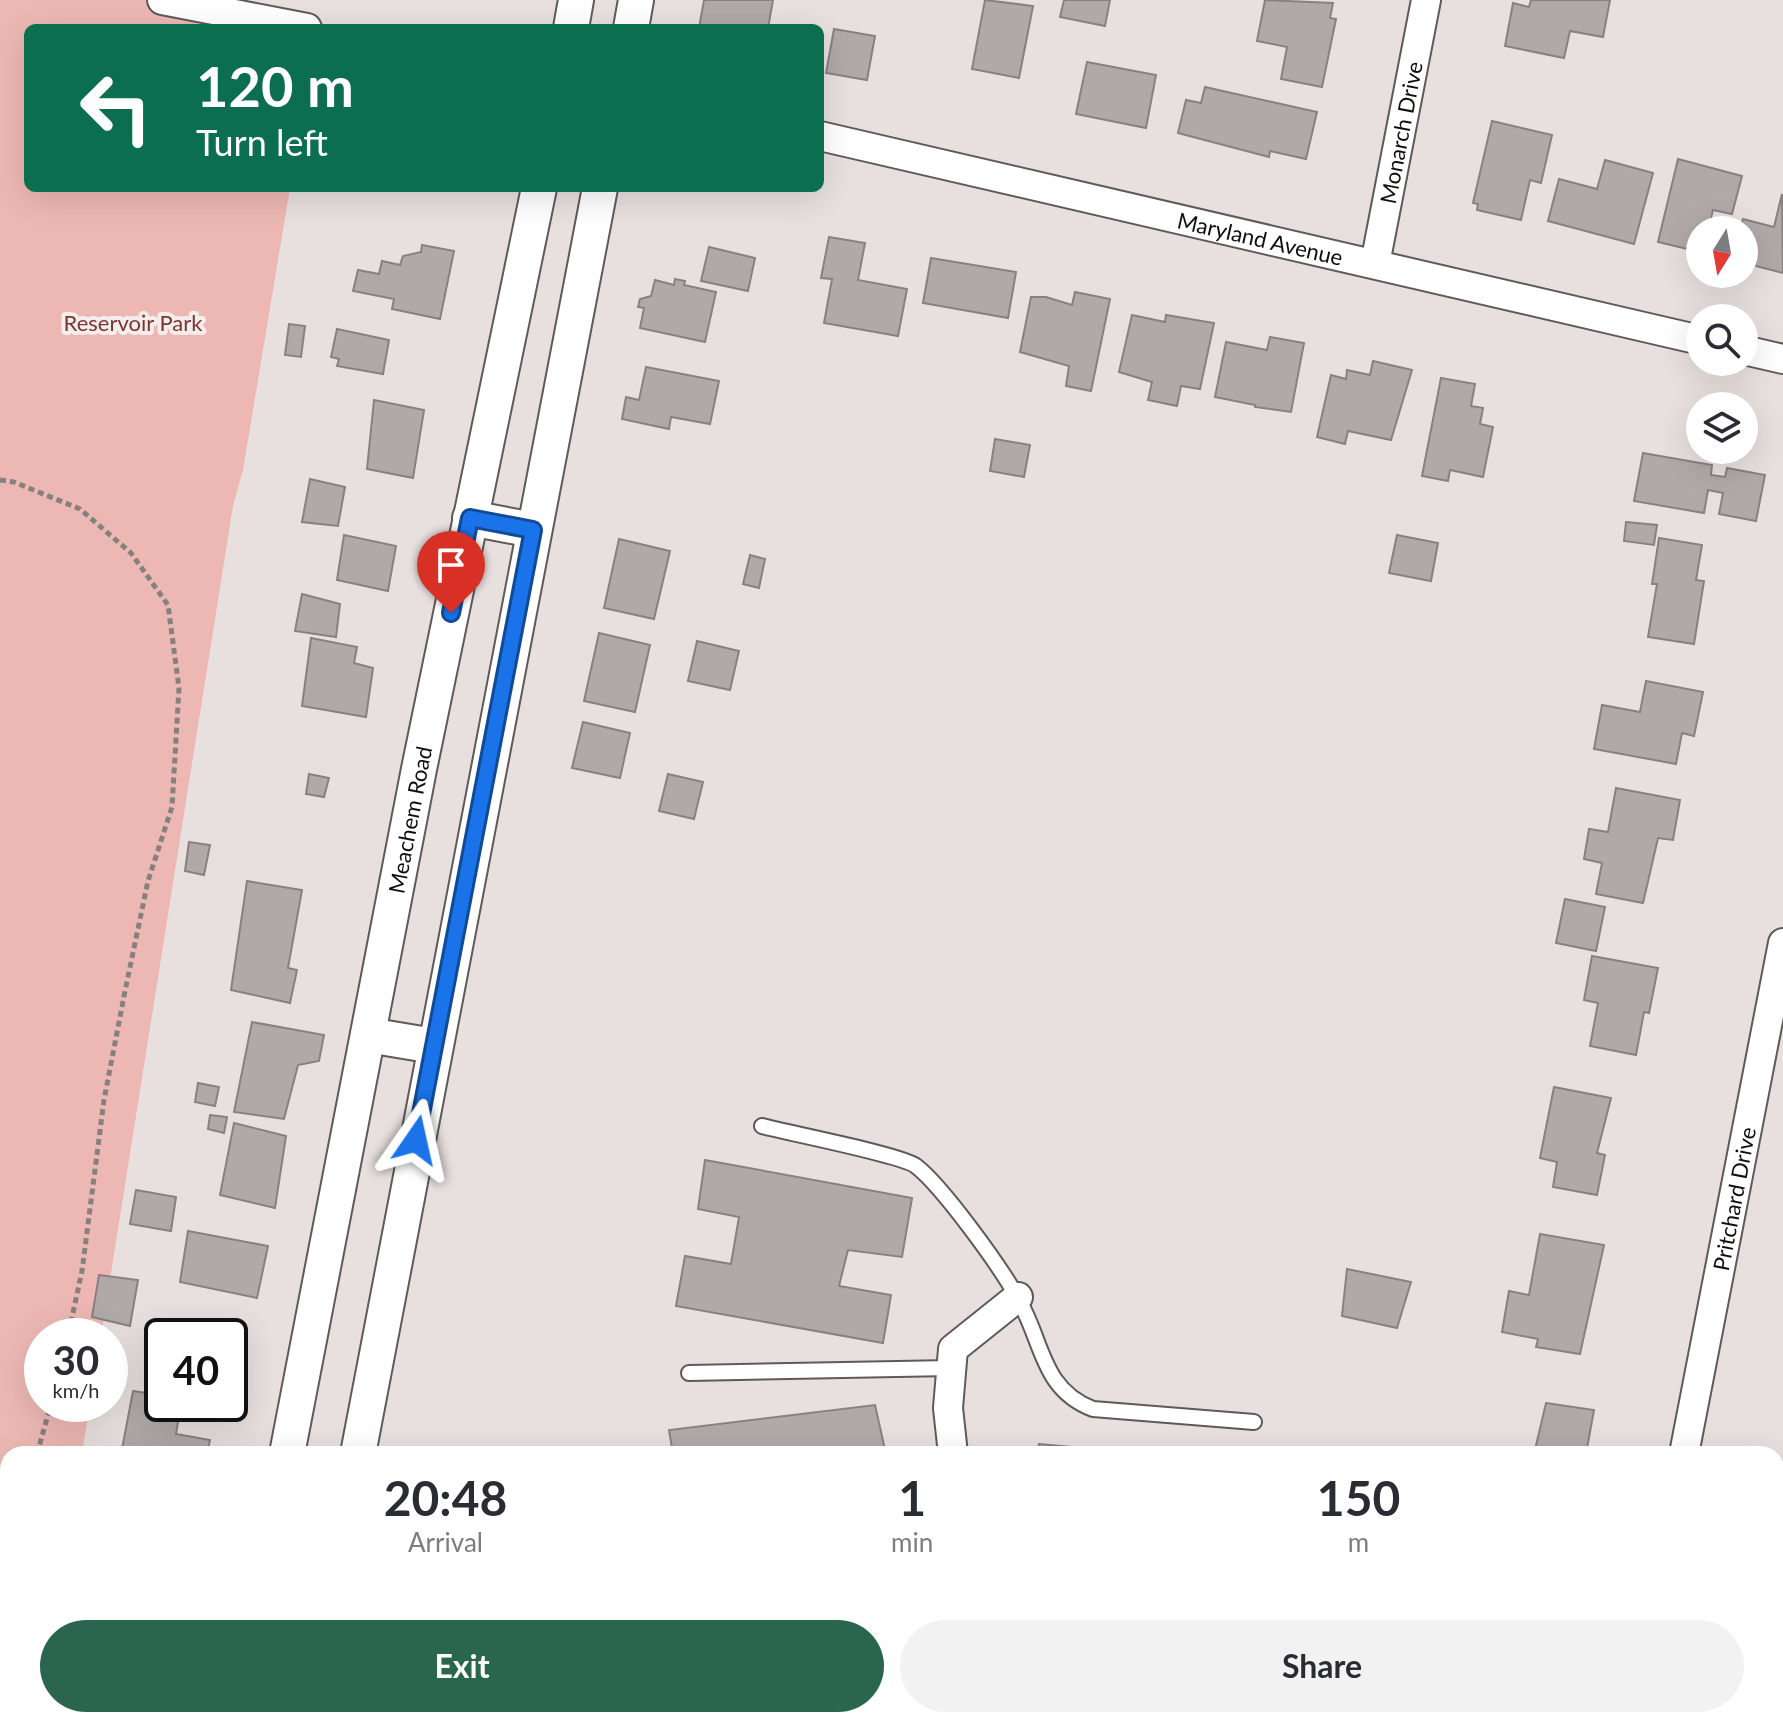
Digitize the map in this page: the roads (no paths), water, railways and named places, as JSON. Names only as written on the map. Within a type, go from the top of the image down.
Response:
[{"type":"street","points":[[162,0],[286,24]]},
{"type":"street","points":[[572,24],[576,0]]},
{"type":"street","points":[[632,24],[636,0]]},
{"type":"street","name":"Monarch Drive","points":[[1375,264],[1426,0]]},
{"type":"street","name":"Maryland Avenue","points":[[824,137],[1686,337]]},
{"type":"street","name":"Meachem Road","points":[[289,1446],[470,518],[538,192]]},
{"type":"street","points":[[359,1446],[599,192]]},
{"type":"street","points":[[1758,353],[1783,359]]},
{"type":"street","points":[[470,518],[533,530]]},
{"type":"street","name":"Pritchard Drive","points":[[1686,1446],[1783,943]]},
{"type":"street","points":[[368,1035],[434,1046]]},
{"type":"street","points":[[952,1446],[948,1408],[953,1349],[1018,1297]]},
{"type":"lane","points":[[762,1126],[914,1164],[943,1194],[1018,1297],[1051,1374],[1073,1401],[1093,1409],[1254,1422]]},
{"type":"lane","points":[[689,1373],[951,1368]]},
{"type":"park label","name":"Reservoir Park","points":[[133,322]]}]
